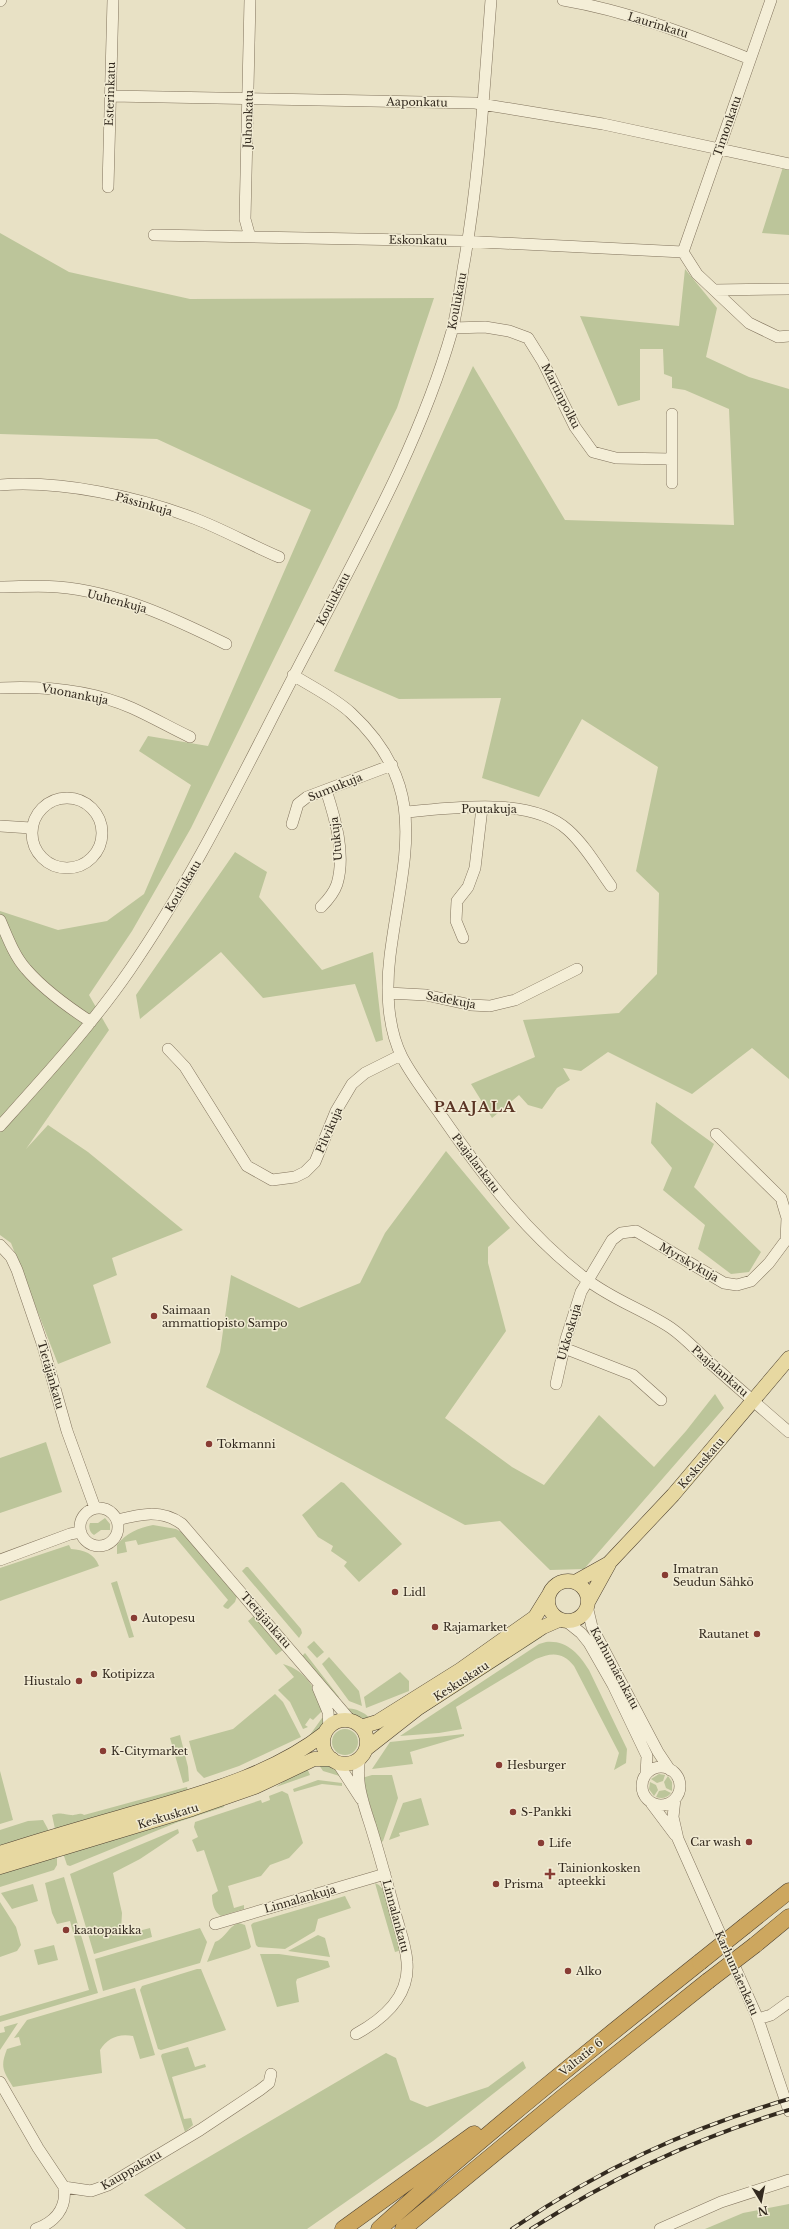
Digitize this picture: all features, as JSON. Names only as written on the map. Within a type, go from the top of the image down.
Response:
[{"type":"highway","name":"Valtatie 6","points":[[379,2229],[445,2170],[568,2067],[789,1891]]},
{"type":"highway","name":"Valtatie 6","points":[[403,2229],[557,2102],[789,1917]]},
{"type":"highway","points":[[343,2229],[568,2067]]},
{"type":"main road","name":"Keskuskatu","points":[[588,1604],[609,1563],[673,1495],[754,1402],[789,1358]]},
{"type":"main road","name":"Keskuskatu","points":[[575,1582],[609,1563]]},
{"type":"main road","points":[[569,1581],[575,1582],[585,1590],[588,1604],[580,1618],[563,1621],[549,1610],[548,1596],[556,1585],[569,1581]]},
{"type":"main road","name":"Keskuskatu","points":[[356,1724],[377,1722],[460,1670],[535,1617],[548,1596]]},
{"type":"main road","name":"Keskuskatu","points":[[363,1753],[417,1709],[543,1627],[563,1621]]},
{"type":"main road","points":[[340,1721],[356,1724],[367,1740],[363,1753],[348,1763],[334,1761],[324,1746],[327,1731],[340,1721]]},
{"type":"main road","name":"Keskuskatu","points":[[0,1853],[222,1785],[275,1764],[308,1747],[327,1731]]},
{"type":"main road","name":"Keskuskatu","points":[[0,1867],[192,1809],[255,1786],[314,1759],[334,1761]]},
{"type":"street","name":"Esterinkatu","points":[[108,187],[113,0]]},
{"type":"street","name":"Juhonkatu","points":[[250,0],[249,99],[245,219],[250,237]]},
{"type":"street","name":"Koulukatu","points":[[0,1126],[91,1022],[128,974],[158,927],[205,849],[385,500],[437,380],[453,328],[468,241],[483,103],[491,0]]},
{"type":"street","name":"Laurinkatu","points":[[564,0],[590,4],[684,33],[750,59]]},
{"type":"street","name":"Timonkatu","points":[[683,252],[771,0]]},
{"type":"street","name":"Aaponkatu","points":[[111,96],[483,103],[603,124],[789,164]]},
{"type":"street","name":"Eskonkatu","points":[[154,235],[468,241],[683,252]]},
{"type":"street","points":[[683,252],[697,274],[749,323],[778,337],[789,336]]},
{"type":"street","points":[[714,290],[789,289]]},
{"type":"street","name":"Martinpolku","points":[[453,328],[486,327],[509,330],[528,338],[543,362],[575,427],[593,452],[616,458],[671,459]]},
{"type":"street","points":[[672,414],[672,483]]},
{"type":"street","name":"Pässinkuja","points":[[0,486],[50,486],[100,491],[195,519],[279,557]]},
{"type":"street","name":"Uuhenkuja","points":[[0,587],[58,587],[114,597],[171,617],[226,644]]},
{"type":"street","name":"Paajalankatu","points":[[293,676],[350,712],[384,750],[400,783],[406,812],[407,843],[389,968],[388,993],[391,1024],[401,1055],[468,1154],[513,1211],[539,1238],[587,1281],[672,1329],[789,1432]]},
{"type":"street","name":"Vuonankuja","points":[[0,688],[37,687],[106,699],[132,708],[190,737]]},
{"type":"street","name":"Sumukuja","points":[[292,824],[298,804],[307,796],[392,765]]},
{"type":"street","name":"Utukuja","points":[[321,907],[337,884],[340,855],[336,820],[326,790]]},
{"type":"street","points":[[69,798],[81,800],[95,811],[102,827],[102,839],[98,850],[90,860],[80,866],[69,868],[57,867],[46,861],[38,853],[33,842],[32,828],[36,817],[44,806],[56,800],[69,798]]},
{"type":"street","points":[[463,938],[456,921],[457,901],[468,888],[475,868],[482,808]]},
{"type":"street","name":"Poutakuja","points":[[406,812],[482,808],[520,809],[554,820],[569,831],[611,886]]},
{"type":"street","points":[[0,826],[32,828]]},
{"type":"street","points":[[0,920],[25,969],[65,1004],[91,1022]]},
{"type":"street","name":"Sadekuja","points":[[388,993],[426,995],[471,1005],[490,1006],[516,1000],[577,969]]},
{"type":"street","name":"Pilvikuja","points":[[168,1049],[185,1067],[247,1166],[272,1180],[295,1177],[305,1172],[315,1162],[336,1111],[352,1084],[365,1073],[401,1055]]},
{"type":"street","name":"Myrskykuja","points":[[587,1281],[612,1240],[622,1233],[636,1231],[724,1283],[737,1284],[751,1281],[769,1263],[786,1240],[788,1218],[781,1198],[716,1134]]},
{"type":"street","name":"Tietäjänkatu","points":[[0,1245],[11,1257],[19,1278],[43,1346],[67,1431],[95,1508]]},
{"type":"street","name":"Ukkoskuja","points":[[556,1384],[572,1317],[587,1281]]},
{"type":"street","points":[[564,1348],[633,1375],[661,1400]]},
{"type":"street","points":[[95,1508],[108,1510],[117,1520],[116,1535],[105,1545],[90,1544],[81,1532],[80,1525],[82,1518],[87,1512],[95,1508]]},
{"type":"street","name":"Tietäjänkatu","points":[[117,1520],[153,1513],[174,1518],[182,1524],[314,1678],[356,1724]]},
{"type":"street","points":[[0,1560],[70,1534],[81,1532]]},
{"type":"street","name":"Karhumäenkatu","points":[[588,1604],[592,1627],[658,1752],[670,1770]]},
{"type":"street","name":"Karhumäenkatu","points":[[563,1621],[581,1633],[589,1643],[616,1690],[647,1756],[646,1774]]},
{"type":"street","name":"Tietäjänkatu","points":[[314,1678],[328,1712],[327,1731]]},
{"type":"street","name":"Linnalankatu","points":[[356,2034],[378,2021],[395,2004],[404,1987],[407,1974],[406,1954],[385,1874],[363,1803],[358,1769],[363,1753]]},
{"type":"street","name":"Linnalankatu","points":[[334,1761],[363,1803]]},
{"type":"street","points":[[658,1768],[670,1770],[679,1781],[679,1793],[675,1799],[666,1804],[651,1803],[642,1792],[642,1784],[646,1774],[658,1768]]},
{"type":"street","name":"Karhumäenkatu","points":[[675,1799],[673,1817],[678,1839],[758,2019],[789,2111]]},
{"type":"street","name":"Karhumäenkatu","points":[[651,1803],[678,1839]]},
{"type":"street","name":"Linnalankuja","points":[[215,1924],[385,1874]]},
{"type":"street","points":[[758,2019],[770,2015],[789,2002]]},
{"type":"street","name":"Kauppakatu","points":[[64,2187],[91,2191],[108,2185],[200,2130],[260,2090],[269,2083],[271,2074]]},
{"type":"street","points":[[0,2082],[38,2148],[64,2187],[65,2194],[58,2214],[50,2223],[36,2229]]},
{"type":"street","points":[[660,2229],[721,2202],[789,2180]]},
{"type":"green space","points":[[783,167],[789,168],[789,235],[762,233]]},
{"type":"green space","points":[[0,233],[69,272],[190,299],[434,298],[397,408],[191,828],[132,931],[89,995],[109,1030],[26,1149],[48,1125],[88,1152],[183,1230],[112,1258],[117,1275],[93,1285],[111,1343],[58,1364],[11,1243],[0,1235],[0,911],[58,930],[107,921],[144,894],[191,785],[139,751],[148,736],[208,746],[311,510],[157,439],[0,434]]},
{"type":"green space","points":[[685,269],[717,308],[706,357],[749,377],[789,389],[789,1079],[752,1048],[692,1094],[608,1052],[581,1071],[563,1068],[570,1080],[557,1088],[542,1109],[528,1105],[519,1095],[492,1118],[471,1084],[535,1057],[523,1020],[619,1013],[657,974],[659,893],[636,871],[658,767],[582,719],[539,797],[482,778],[501,698],[399,699],[334,671],[473,366],[565,520],[734,525],[729,409],[685,390],[672,388],[672,377],[664,374],[663,349],[640,349],[640,400],[618,406],[580,316],[679,326]]},
{"type":"green space","points":[[235,852],[267,872],[259,897],[322,970],[373,952],[383,1040],[376,1042],[355,984],[263,998],[221,952],[140,1019],[136,995]]},
{"type":"green space","points":[[656,1102],[714,1144],[694,1187],[761,1252],[749,1272],[731,1274],[698,1249],[705,1225],[663,1190],[672,1168],[651,1143]]},
{"type":"green space","points":[[446,1151],[510,1228],[488,1247],[488,1263],[506,1331],[445,1418],[512,1467],[544,1485],[599,1415],[654,1467],[686,1431],[715,1394],[724,1408],[584,1569],[550,1570],[500,1521],[465,1525],[206,1387],[220,1352],[231,1275],[299,1308],[360,1283],[385,1233]]},
{"type":"green space","points":[[46,1442],[62,1492],[0,1513],[0,1458]]},
{"type":"green space","points":[[341,1482],[344,1483],[402,1544],[359,1582],[344,1566],[347,1562],[331,1551],[333,1546],[318,1537],[302,1515]]},
{"type":"green space","points":[[105,1518],[110,1524],[110,1530],[101,1530],[94,1535],[89,1528],[90,1523],[98,1523]]},
{"type":"green space","points":[[153,1525],[176,1529],[183,1533],[237,1596],[235,1602],[228,1609],[223,1606],[228,1600],[175,1537],[138,1545],[136,1540],[125,1542],[127,1552],[117,1554],[117,1545],[124,1537],[137,1529]]},
{"type":"green space","points":[[69,1545],[71,1549],[84,1551],[91,1555],[99,1566],[0,1601],[0,1568]]},
{"type":"green space","points":[[248,1567],[301,1629],[302,1633],[299,1638],[242,1571]]},
{"type":"green space","points":[[117,1581],[134,1637],[129,1638],[111,1583]]},
{"type":"green space","points":[[255,1615],[284,1649],[276,1655],[248,1621]]},
{"type":"green space","points":[[539,1633],[542,1637],[404,1726],[403,1724]]},
{"type":"green space","points":[[314,1641],[324,1652],[317,1658],[307,1647]]},
{"type":"green space","points":[[546,1642],[560,1643],[572,1649],[589,1670],[627,1749],[626,1763],[614,1770],[619,1753],[574,1666],[566,1658],[552,1654],[536,1659],[456,1707],[462,1729],[439,1733],[400,1736],[539,1644]]},
{"type":"green space","points":[[305,1653],[339,1697],[336,1699],[302,1656]]},
{"type":"green space","points":[[329,1657],[359,1691],[362,1706],[349,1701],[322,1664]]},
{"type":"green space","points":[[283,1664],[298,1671],[309,1681],[324,1709],[313,1720],[310,1718],[305,1725],[308,1727],[303,1729],[290,1702],[278,1690],[294,1677]]},
{"type":"green space","points":[[400,1672],[409,1681],[409,1691],[366,1708],[364,1697]]},
{"type":"green space","points":[[275,1694],[283,1702],[301,1737],[239,1766],[204,1778],[197,1771],[189,1741],[233,1729]]},
{"type":"green space","points":[[346,1709],[355,1709],[361,1712],[369,1717],[368,1721],[354,1716]]},
{"type":"green space","points":[[322,1718],[324,1718],[325,1726],[307,1739]]},
{"type":"green space","points":[[345,1729],[355,1732],[358,1742],[355,1752],[345,1755],[335,1752],[332,1742],[335,1732]]},
{"type":"green space","points":[[464,1734],[464,1736],[410,1752],[413,1764],[372,1769],[390,1742]]},
{"type":"green space","points":[[180,1735],[188,1767],[189,1781],[183,1783],[170,1738]]},
{"type":"green space","points":[[317,1762],[332,1765],[343,1777],[323,1771]]},
{"type":"green space","points":[[307,1768],[310,1775],[276,1787],[293,1775]]},
{"type":"green space","points":[[0,1771],[13,1820],[0,1824]]},
{"type":"green space","points":[[659,1774],[665,1775],[663,1781],[657,1783],[651,1779]]},
{"type":"green space","points":[[372,1775],[392,1775],[398,1798],[383,1841],[381,1842],[362,1778]]},
{"type":"green space","points":[[668,1776],[672,1782],[672,1791],[666,1788],[664,1782]]},
{"type":"green space","points":[[318,1780],[342,1783],[342,1786],[322,1784],[294,1792],[293,1789]]},
{"type":"green space","points":[[650,1782],[656,1785],[658,1790],[654,1796],[649,1789]]},
{"type":"green space","points":[[187,1787],[188,1793],[0,1850],[0,1830],[28,1821],[43,1820],[49,1831],[55,1829],[52,1815],[60,1813],[84,1815]]},
{"type":"green space","points":[[665,1790],[671,1793],[664,1798],[656,1797],[659,1791]]},
{"type":"green space","points":[[282,1791],[288,1794],[303,1843],[289,1858],[270,1865],[261,1876],[228,1886],[234,1908],[244,1905],[244,1909],[221,1916],[215,1910],[213,1904],[212,1895],[218,1891],[204,1850],[197,1852],[192,1840],[198,1837],[194,1827],[195,1822],[261,1800],[262,1803],[270,1800],[269,1796]]},
{"type":"green space","points":[[421,1798],[429,1825],[399,1833],[400,1836],[389,1840],[403,1803]]},
{"type":"green space","points":[[223,1802],[224,1807],[178,1822],[70,1866],[67,1865],[63,1853],[57,1856],[57,1865],[54,1870],[0,1887],[0,1870]]},
{"type":"green space","points":[[178,1829],[179,1833],[140,1859],[113,1873],[122,1913],[121,1930],[135,1932],[150,1928],[152,1937],[94,1954],[70,1874]]},
{"type":"green space","points":[[64,1877],[98,1993],[0,2022],[0,2016],[89,1990],[70,1921],[57,1924],[52,1913],[45,1883]]},
{"type":"green space","points":[[375,1883],[385,1892],[402,1950],[395,1952]]},
{"type":"green space","points":[[33,1884],[38,1901],[12,1909],[1,1893]]},
{"type":"green space","points":[[345,1896],[351,1908],[318,1919],[315,1931],[285,1949],[258,1947],[256,1945],[251,1925],[253,1923]]},
{"type":"green space","points":[[0,1902],[16,1927],[21,1945],[17,1951],[0,1957]]},
{"type":"green space","points":[[239,1923],[245,1925],[251,1947],[249,1949],[207,1962],[215,1942],[222,1938],[232,1927]]},
{"type":"green space","points":[[200,1928],[207,1942],[200,1963],[103,1991],[95,1959]]},
{"type":"green space","points":[[318,1935],[325,1938],[330,1957],[288,1951]]},
{"type":"green space","points":[[54,1945],[58,1960],[38,1965],[34,1950]]},
{"type":"green space","points":[[260,1954],[279,1954],[328,1961],[330,1967],[297,1979],[296,1982],[299,2002],[277,2007]]},
{"type":"green space","points":[[201,1969],[226,2030],[161,2050],[158,2049],[140,1990],[142,1986]]},
{"type":"green space","points":[[135,1988],[155,2055],[140,2059],[133,2036],[118,2036],[106,2042],[100,2050],[102,2073],[13,2087],[5,2073],[3,2065],[4,2060],[7,2049],[21,2045],[19,2037],[14,2038],[27,2020]]},
{"type":"green space","points":[[18,2023],[0,2050],[0,2033],[5,2032],[4,2027]]},
{"type":"green space","points":[[188,2047],[195,2067],[205,2064],[206,2067],[172,2077],[184,2119],[191,2118],[193,2125],[185,2132],[161,2056],[162,2054]]},
{"type":"green space","points":[[386,2053],[396,2058],[410,2100],[427,2107],[488,2087],[523,2061],[526,2068],[433,2141],[307,2229],[186,2229],[144,2195]]},
{"type":"green space","points":[[789,2204],[789,2229],[705,2229],[743,2213]]},
{"type":"railway","points":[[512,2229],[545,2207],[611,2169],[645,2153],[680,2137],[789,2099]]},
{"type":"railway","points":[[531,2229],[561,2210],[656,2160],[722,2133],[789,2110]]},
{"type":"place","name":"Saimaan ammattiopisto Sampo","points":[[154,1316]]},
{"type":"place","name":"Tokmanni","points":[[209,1444]]},
{"type":"place","name":"Imatran Seudun Sähkö","points":[[665,1575]]},
{"type":"place","name":"Lidl","points":[[395,1592]]},
{"type":"place","name":"Autopesu","points":[[134,1618]]},
{"type":"place","name":"Rajamarket","points":[[435,1627]]},
{"type":"place","name":"Rautanet","points":[[757,1634]]},
{"type":"place","name":"Kotipizza","points":[[94,1674]]},
{"type":"place","name":"Hiustalo","points":[[79,1681]]},
{"type":"place","name":"K-Citymarket","points":[[103,1751]]},
{"type":"place","name":"Hesburger","points":[[499,1765]]},
{"type":"place","name":"S-Pankki","points":[[513,1812]]},
{"type":"place","name":"Car wash","points":[[749,1842]]},
{"type":"place","name":"Life","points":[[541,1843]]},
{"type":"place","name":"Tainionkosken apteekki","points":[[550,1874]]},
{"type":"place","name":"Prisma","points":[[496,1884]]},
{"type":"place","name":"kaatopaikka","points":[[66,1930]]},
{"type":"place","name":"Alko","points":[[568,1971]]},
{"type":"district","name":"PAAJALA","points":[[475,1107]]}]
